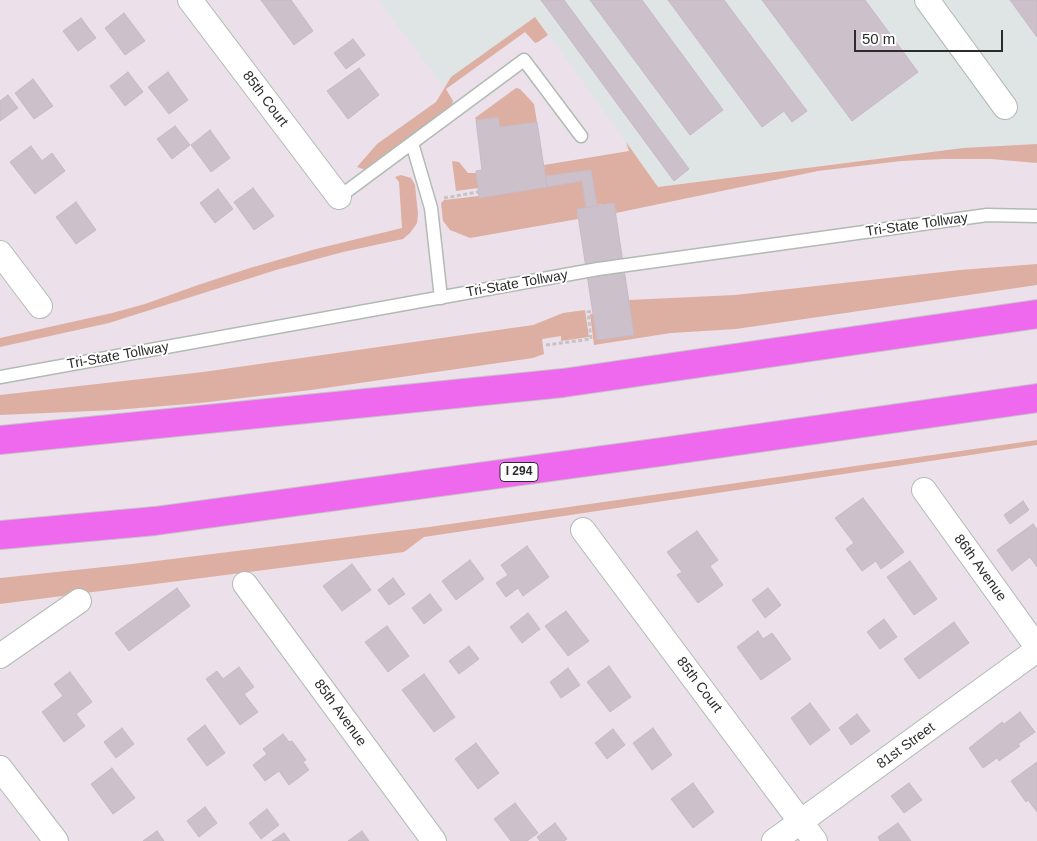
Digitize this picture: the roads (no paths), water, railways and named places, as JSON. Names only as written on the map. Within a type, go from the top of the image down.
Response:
[{"type":"highway","points":[[0,440],[563,383],[1037,314]]},
{"type":"highway","name":"I 294","points":[[0,535],[155,521],[652,454],[1037,398]]},
{"type":"street","name":"85th Court","points":[[190,0],[339,197]]},
{"type":"street","points":[[927,0],[1005,107]]},
{"type":"street","points":[[0,253],[40,306]]},
{"type":"street","name":"86th Avenue","points":[[924,490],[1037,648]]},
{"type":"street","name":"85th Court","points":[[584,530],[815,841]]},
{"type":"street","name":"85th Avenue","points":[[245,584],[434,841]]},
{"type":"street","points":[[0,656],[79,601]]},
{"type":"street","name":"81st Street","points":[[774,841],[1037,648]]},
{"type":"street","points":[[0,768],[56,841]]},
{"type":"lane","points":[[339,197],[524,60],[581,136]]},
{"type":"lane","points":[[412,143],[431,208],[441,298]]},
{"type":"lane","name":"Tri-State Tollway","points":[[0,377],[598,270],[987,215],[1037,216]]}]
